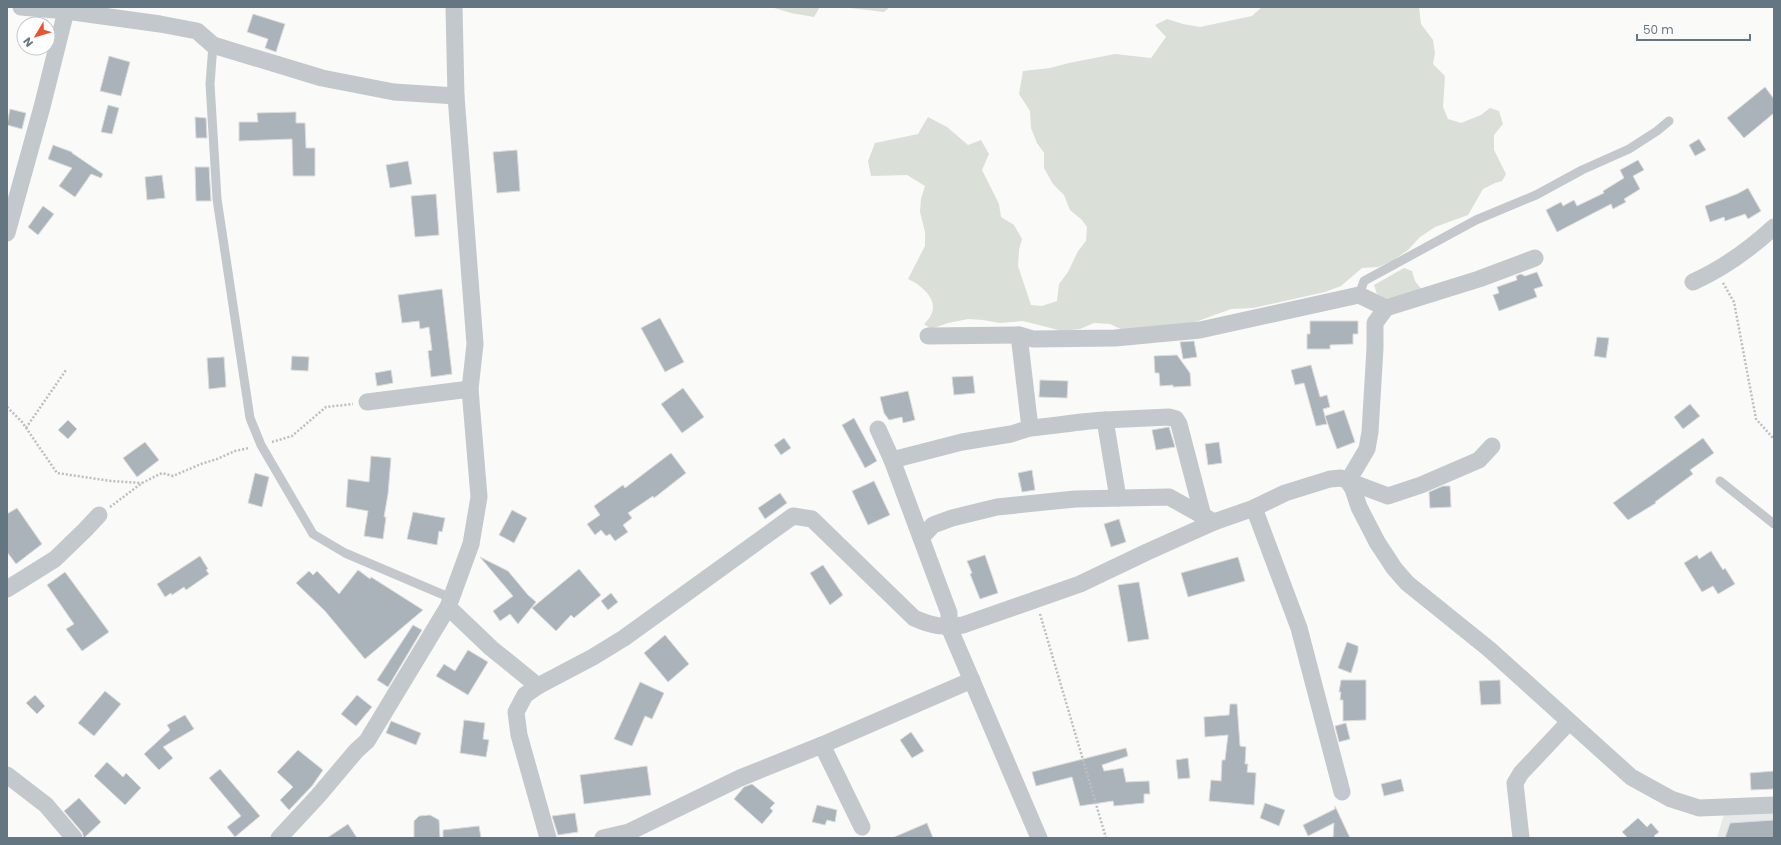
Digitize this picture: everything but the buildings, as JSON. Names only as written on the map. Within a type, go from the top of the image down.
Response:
[{"type":"street","points":[[21,7],[66,11],[160,24],[197,31],[213,44],[322,78],[394,92],[456,96]]},
{"type":"street","points":[[279,838],[315,800],[356,751],[367,741],[450,602],[471,544],[479,497],[470,389],[475,344],[456,96],[454,7]]},
{"type":"street","points":[[7,233],[42,107],[66,11]]},
{"type":"street","points":[[1693,282],[1716,271],[1753,246],[1774,227]]},
{"type":"street","points":[[1348,481],[1367,449],[1375,348],[1375,323],[1386,308],[1479,279],[1535,258]]},
{"type":"street","points":[[928,336],[1019,335],[1033,338],[1115,338],[1200,330],[1359,295],[1386,308]]},
{"type":"street","points":[[1019,335],[1030,428]]},
{"type":"street","points":[[367,402],[470,389]]},
{"type":"street","points":[[892,460],[962,442],[1011,434],[1030,428],[1064,425],[1083,421],[1169,417],[1176,418],[1209,519]]},
{"type":"street","points":[[1105,420],[1118,498]]},
{"type":"street","points":[[878,429],[892,460],[949,613],[949,627],[1039,838]]},
{"type":"street","points":[[548,838],[520,735],[516,712],[525,695],[538,686],[593,657],[624,638],[794,516],[812,520],[914,618],[930,625],[949,627],[963,625],[1080,584],[1147,552],[1209,519],[1254,508],[1285,493],[1330,479],[1341,478],[1388,496],[1421,485],[1479,460],[1492,446]]},
{"type":"street","points":[[1348,481],[1353,488],[1359,507],[1377,542],[1394,568],[1407,583],[1489,649],[1631,777],[1671,799],[1699,808],[1774,805]]},
{"type":"street","points":[[921,538],[933,525],[952,518],[997,508],[1075,499],[1169,497],[1209,519]]},
{"type":"street","points":[[1254,508],[1299,628],[1342,792]]},
{"type":"street","points":[[7,589],[55,559],[99,514]]},
{"type":"street","points":[[450,602],[491,648],[538,686]]},
{"type":"street","points":[[603,838],[629,832],[740,778],[822,745],[972,680]]},
{"type":"street","points":[[1521,838],[1515,783],[1521,773],[1569,722]]},
{"type":"street","points":[[822,745],[862,827]]},
{"type":"street","points":[[7,775],[46,805],[74,838]]},
{"type":"lane","points":[[213,44],[210,84],[217,199],[250,418],[261,445],[313,534],[345,553],[450,602]]},
{"type":"lane","points":[[1359,295],[1364,281],[1476,220],[1536,194],[1582,170],[1629,149],[1657,131],[1669,121]]},
{"type":"lane","points":[[1720,481],[1774,524]]},
{"type":"path","points":[[1716,271],[1734,302],[1756,420],[1774,439]]},
{"type":"path","points":[[26,428],[66,370]]},
{"type":"path","points":[[99,514],[142,483],[162,473],[173,476],[236,451],[292,436],[326,407],[367,402]]},
{"type":"path","points":[[7,407],[26,428],[58,473],[111,481],[142,483]]},
{"type":"path","points":[[1036,600],[1106,838]]},
{"type":"shaded area","points":[[771,7],[820,7],[814,17],[791,13]]},
{"type":"shaded area","points":[[842,7],[890,7],[884,12]]},
{"type":"shaded area","points":[[1262,7],[1419,7],[1421,24],[1433,40],[1435,53],[1433,64],[1445,76],[1443,107],[1448,119],[1461,123],[1481,115],[1490,108],[1499,111],[1503,124],[1494,135],[1494,150],[1506,174],[1502,181],[1483,189],[1468,215],[1435,227],[1420,237],[1408,250],[1392,261],[1378,267],[1362,268],[1341,286],[1325,292],[1253,308],[1231,309],[1198,321],[1177,326],[1123,330],[1110,324],[1094,323],[1080,329],[1062,331],[1023,321],[1000,323],[968,319],[948,323],[931,329],[924,324],[933,311],[931,298],[921,287],[908,279],[925,246],[925,232],[920,212],[921,199],[925,186],[907,175],[871,176],[868,161],[875,143],[918,134],[928,117],[947,127],[968,145],[981,140],[989,154],[982,170],[999,204],[1001,217],[1014,225],[1022,239],[1019,250],[1018,266],[1031,305],[1042,306],[1057,301],[1059,284],[1068,272],[1078,251],[1086,241],[1087,227],[1082,220],[1070,210],[1064,195],[1053,184],[1044,168],[1044,153],[1037,143],[1031,128],[1030,111],[1019,94],[1023,71],[1050,68],[1115,54],[1151,58],[1166,37],[1155,25],[1167,19],[1200,27],[1252,16]]},
{"type":"shaded area","points":[[1404,268],[1412,271],[1415,281],[1422,290],[1392,304],[1377,294],[1374,285]]},
{"type":"shaded area","points":[[1774,810],[1774,838],[1717,838],[1724,814]]}]
